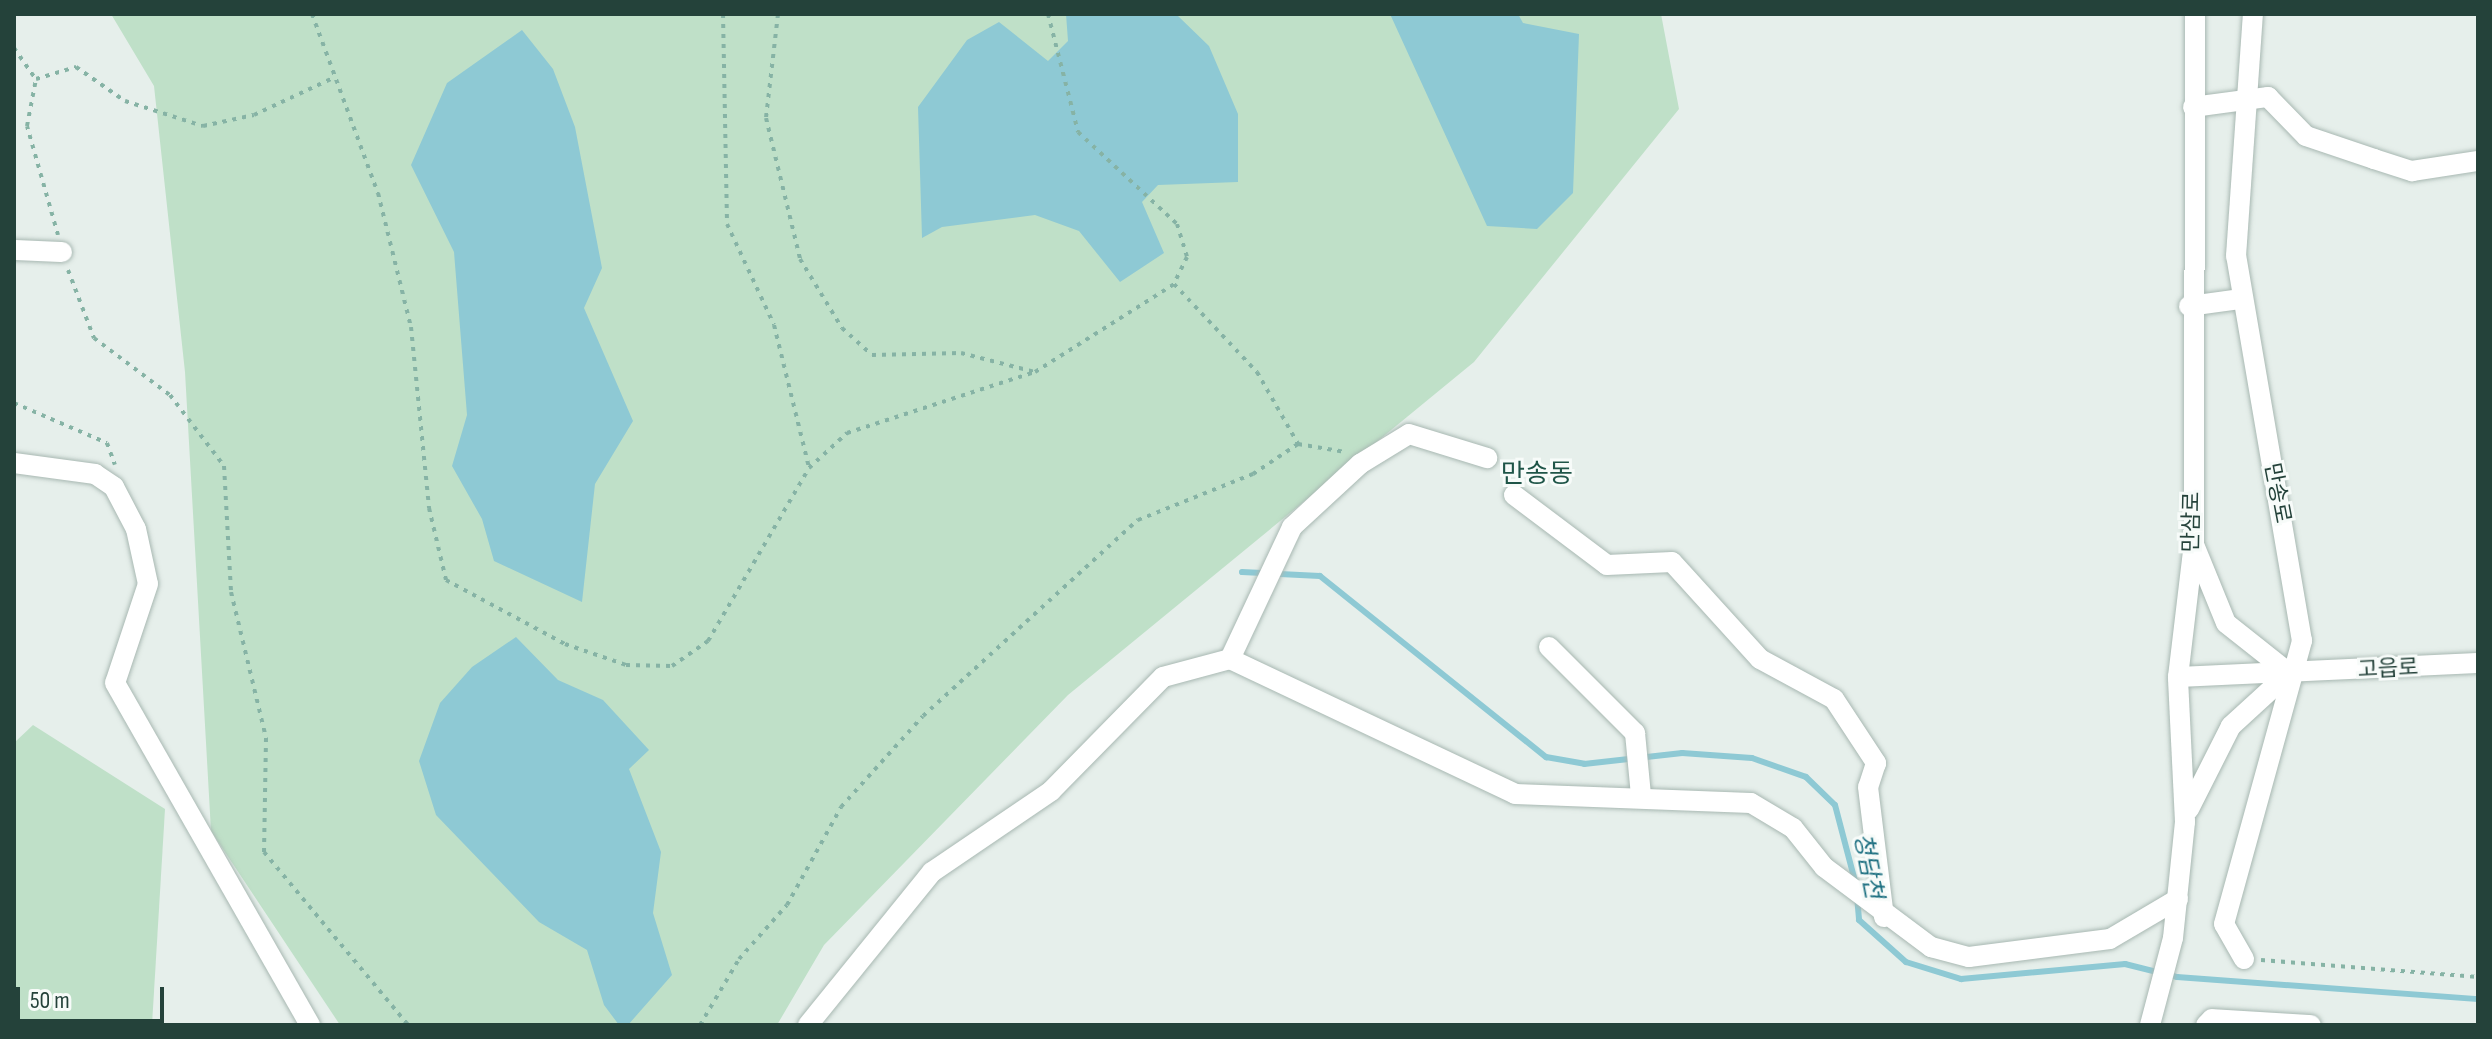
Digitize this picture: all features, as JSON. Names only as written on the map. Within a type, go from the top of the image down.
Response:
[{"type":"street","name":"만삼로","points":[[2150,1025],[2173,938],[2185,822],[2178,677],[2194,543],[2189,306],[2195,14]]},
{"type":"street","name":"만송로","points":[[2244,959],[2224,924],[2294,673],[2300,607],[2241,299],[2236,200],[2253,14]]},
{"type":"street","points":[[2193,107],[2245,103],[2268,97],[2306,136],[2412,171],[2478,161]]},
{"type":"street","points":[[14,250],[62,252]]},
{"type":"street","points":[[2189,306],[2241,299]]},
{"type":"street","points":[[1230,659],[1252,619],[1292,527],[1360,464],[1409,434],[1487,458]]},
{"type":"street","points":[[14,463],[95,474],[114,487],[136,529],[148,584],[115,683],[302,1022]]},
{"type":"street","points":[[1514,495],[1607,565],[1672,562],[1760,659],[1834,699],[1876,763],[1868,787],[1877,910]]},
{"type":"street","points":[[2185,822],[2215,748],[2294,673],[2226,623],[2194,543]]},
{"type":"street","points":[[1549,647],[1616,708],[1636,745],[1641,795]]},
{"type":"street","points":[[808,1025],[932,872],[1051,791],[1163,677],[1230,659],[1336,703],[1515,794],[1641,795],[1751,803],[1793,828],[1844,883],[1877,910],[1931,947],[1969,957],[2110,939],[2178,899]]},
{"type":"street","name":"고읍로","points":[[2178,677],[2478,663]]},
{"type":"street","points":[[2206,1025],[2212,1019],[2311,1025]]},
{"type":"path","points":[[312,14],[333,78],[378,193],[411,327],[429,508],[446,580],[565,644],[626,665],[672,666],[708,641],[809,468],[847,433],[1035,372],[1174,284],[1187,257],[1177,224],[1078,132],[1048,14]]},
{"type":"path","points":[[723,14],[727,224],[774,325],[809,468]]},
{"type":"path","points":[[778,14],[766,118],[800,259],[842,328],[872,355],[961,353],[1035,372]]},
{"type":"path","points":[[14,48],[36,79],[27,126],[62,252],[94,338],[170,395],[224,466],[231,592],[266,738],[264,852],[408,1025]]},
{"type":"path","points":[[36,79],[76,67],[125,101],[203,126],[254,115],[333,78]]},
{"type":"path","points":[[1174,284],[1257,372],[1298,444]]},
{"type":"path","points":[[14,403],[107,443],[116,455],[114,487]]},
{"type":"path","points":[[700,1025],[739,959],[787,905],[841,807],[923,716],[1138,520],[1253,474],[1298,444],[1345,452],[1360,464]]},
{"type":"path","points":[[2244,959],[2478,977]]},
{"type":"green space","points":[[111,14],[1661,14],[1679,109],[1474,362],[1068,695],[824,945],[777,1025],[340,1025],[211,831],[185,372],[154,86]]},
{"type":"green space","points":[[33,725],[165,809],[152,1025],[14,1025],[14,743]]},
{"type":"water","points":[[1066,14],[1178,16],[1209,46],[1238,114],[1238,182],[1158,185],[1142,202],[1164,253],[1120,282],[1079,231],[1035,215],[942,227],[922,238],[918,107],[967,40],[999,22],[1048,61],[1068,41]]},
{"type":"water","points":[[1390,14],[1518,14],[1523,23],[1579,34],[1573,193],[1537,229],[1487,226]]},
{"type":"water","points":[[522,30],[553,69],[575,127],[602,268],[584,308],[633,421],[595,484],[582,602],[494,561],[482,519],[452,466],[467,415],[454,252],[411,165],[447,83]]},
{"type":"water","points":[[516,637],[558,680],[603,700],[649,750],[629,769],[661,852],[653,913],[672,975],[628,1025],[619,1025],[604,1005],[587,950],[539,922],[436,815],[419,761],[440,703],[472,667]]},
{"type":"waterway","name":"청담천","points":[[1242,572],[1320,576],[1546,757],[1584,764],[1682,753],[1752,758],[1806,777],[1835,805],[1856,885]]},
{"type":"waterway","name":"청담천","points":[[1857,896],[1859,920],[1906,962],[1961,979],[2125,964],[2177,977],[2478,999]]},
{"type":"district","name":"만송동","points":[[1537,475]]}]
